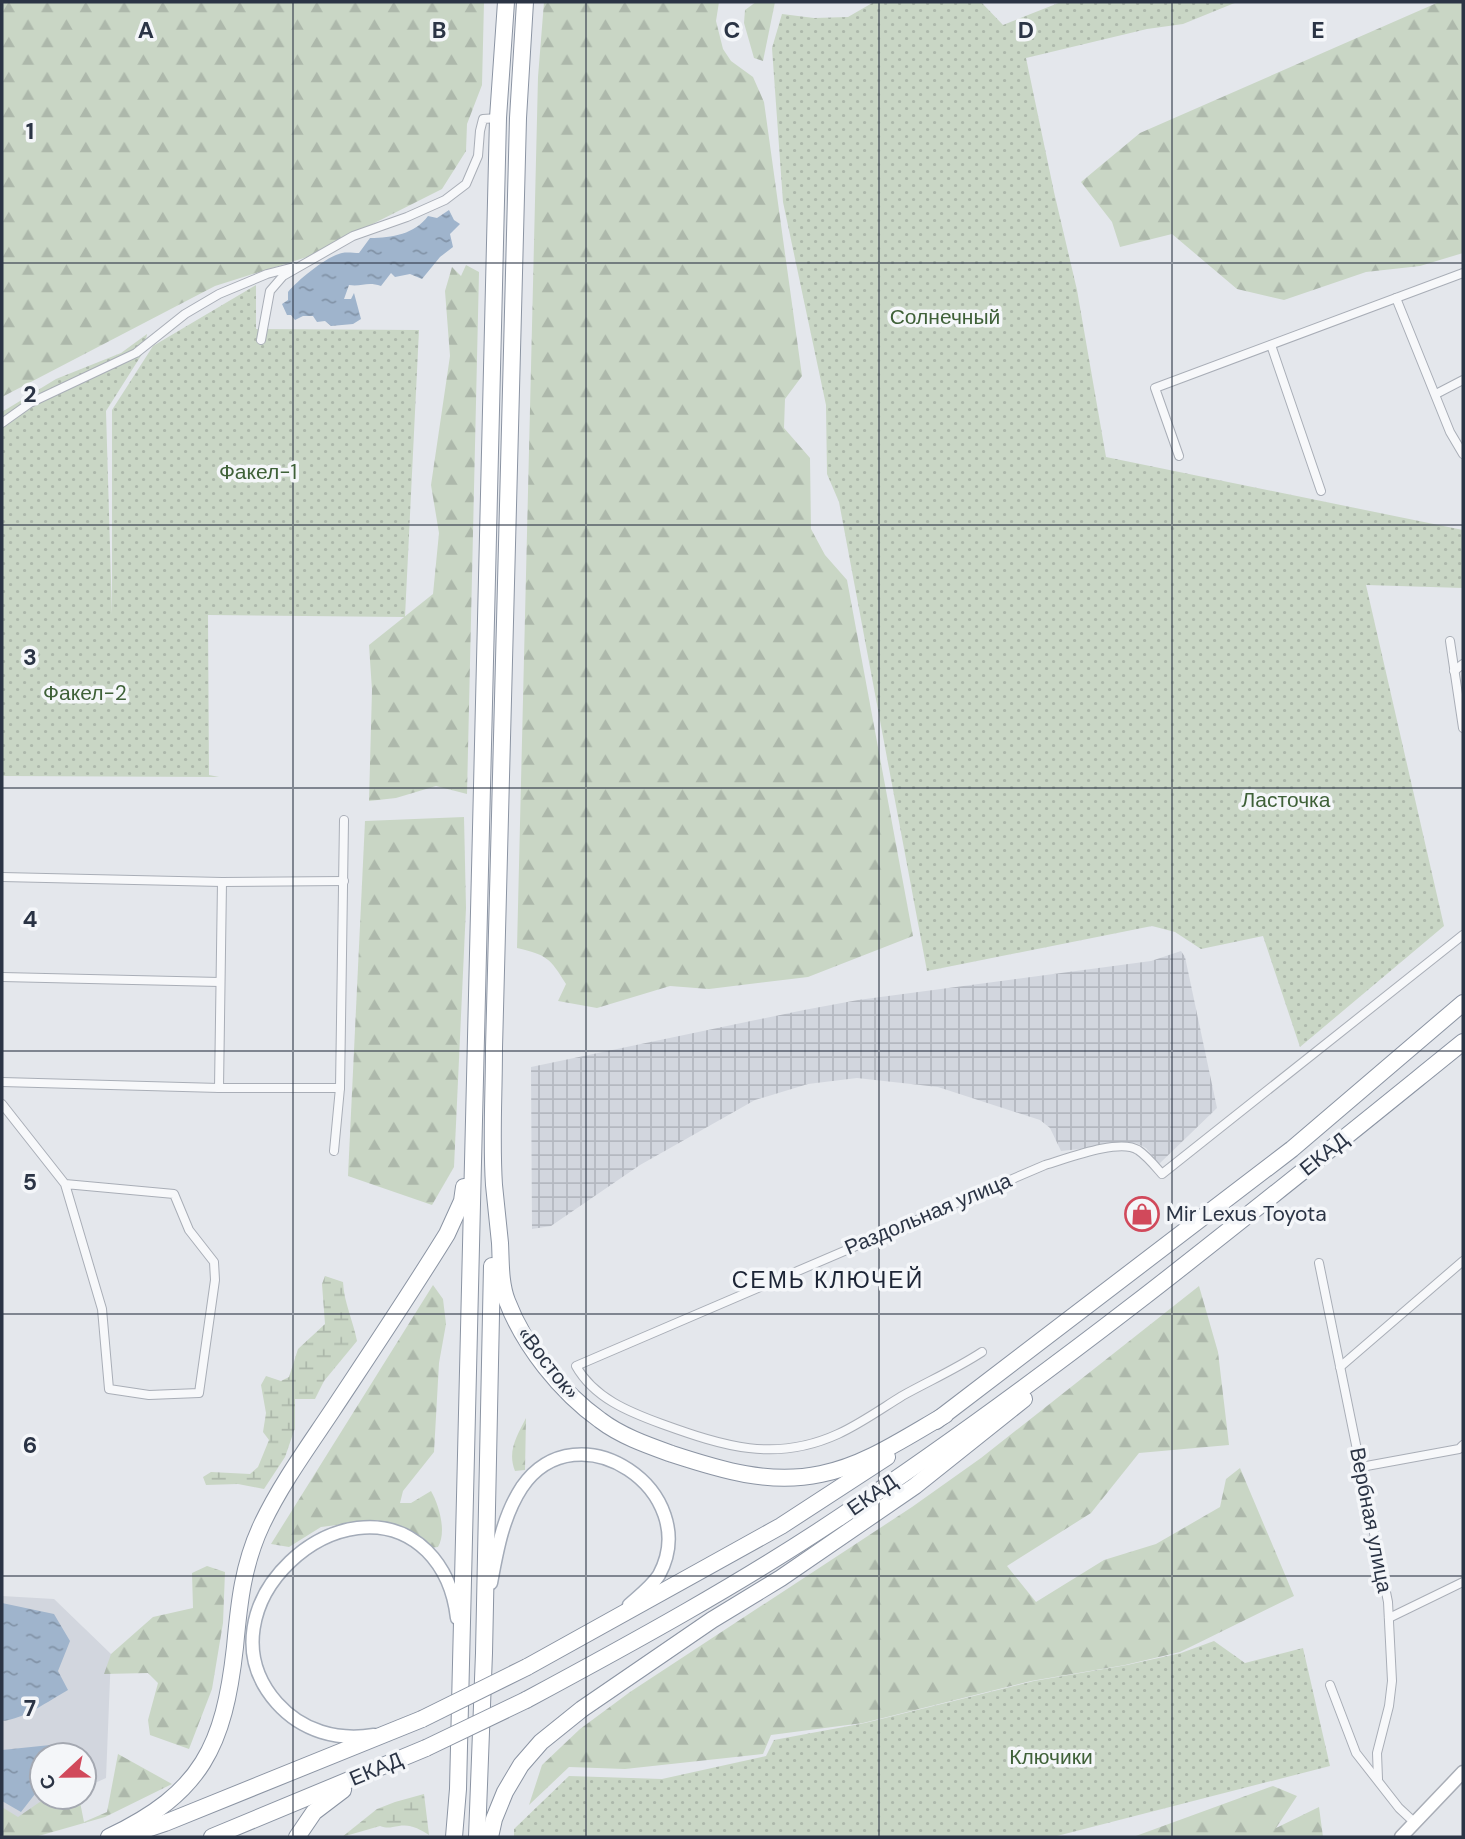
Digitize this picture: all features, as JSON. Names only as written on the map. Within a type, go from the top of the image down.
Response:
[{"type":"highway","points":[[456,1837],[498,117],[506,2]]},
{"type":"highway","name":"«Восток»","points":[[525,2],[518,118],[497,929],[494,1183],[506,1300],[518,1325],[557,1380],[577,1402],[601,1422],[658,1449],[730,1472],[765,1478],[797,1478],[822,1474],[847,1467],[873,1455],[944,1415]]},
{"type":"highway","name":"ЕКАД","points":[[124,1837],[166,1823],[422,1719],[527,1667],[781,1526],[871,1468],[944,1415],[1292,1149],[1463,1003]]},
{"type":"highway","name":"ЕКАД","points":[[212,1837],[371,1772],[526,1700],[601,1660],[840,1518],[1072,1354],[1463,1042]]},
{"type":"highway","points":[[109,1837],[166,1805],[187,1786],[207,1757],[226,1709],[239,1595],[262,1524],[447,1234],[462,1201],[472,1147]]},
{"type":"highway","points":[[477,1837],[484,1653],[494,1183]]},
{"type":"highway","points":[[490,1837],[505,1792],[541,1742],[582,1709],[712,1620],[781,1578],[915,1486],[1017,1405],[1072,1354]]},
{"type":"highway","points":[[297,1837],[314,1812],[371,1772]]},
{"type":"main road","points":[[484,1653],[488,1602],[495,1562],[509,1512],[531,1477],[540,1468],[559,1460],[592,1456],[622,1464],[643,1479],[662,1512],[667,1544],[660,1572],[640,1596],[613,1619]]},
{"type":"main road","points":[[404,1727],[368,1736],[330,1735],[301,1724],[272,1698],[255,1663],[252,1639],[256,1610],[262,1596],[280,1573],[313,1544],[342,1531],[372,1528],[408,1538],[421,1545],[445,1574],[457,1614],[460,1665]]},
{"type":"main road","points":[[1401,1837],[1463,1772]]},
{"type":"street","points":[[261,340],[271,291],[283,276],[353,236],[445,200],[466,184],[478,156],[483,119],[498,117]]},
{"type":"street","points":[[2,423],[30,403],[136,354],[185,314],[219,294],[267,274],[307,263]]},
{"type":"street","points":[[1179,456],[1155,388],[1463,273]]},
{"type":"street","points":[[1396,298],[1450,432],[1463,454]]},
{"type":"street","points":[[1271,345],[1321,491]]},
{"type":"street","points":[[1436,394],[1463,380]]},
{"type":"street","points":[[1450,641],[1463,728]]},
{"type":"street","points":[[1454,671],[1463,664]]},
{"type":"street","points":[[334,1151],[340,1088],[344,820]]},
{"type":"street","points":[[2,877],[222,882],[344,881]]},
{"type":"street","points":[[219,1088],[222,882]]},
{"type":"street","name":"Раздольная улица","points":[[982,1352],[841,1433],[820,1442],[774,1450],[747,1449],[710,1441],[641,1416],[612,1402],[585,1381],[576,1366],[1045,1165],[1100,1149],[1126,1147],[1136,1149],[1162,1174],[1463,935]]},
{"type":"street","points":[[2,977],[219,982]]},
{"type":"street","points":[[2,1082],[219,1088],[340,1088]]},
{"type":"street","points":[[2,1104],[65,1184],[103,1309],[109,1389],[149,1395],[199,1393],[215,1280],[214,1262],[188,1230],[174,1194],[65,1184]]},
{"type":"street","points":[[1340,1367],[1463,1261]]},
{"type":"street","name":"Вербная улица","points":[[1319,1262],[1389,1618],[1392,1681],[1389,1706],[1377,1753],[1378,1779]]},
{"type":"street","points":[[1361,1467],[1459,1449],[1463,1445]]},
{"type":"street","points":[[1389,1618],[1463,1582]]},
{"type":"street","points":[[1330,1685],[1356,1753],[1399,1808],[1414,1822]]},
{"type":"shaded area","points":[[1181,951],[1185,957],[1217,1108],[1159,1164],[1146,1148],[1136,1143],[1061,1151],[1050,1128],[1040,1120],[938,1087],[857,1078],[808,1084],[755,1100],[640,1165],[551,1226],[532,1229],[531,1067],[858,1000],[1151,961]]},
{"type":"shaded area","points":[[2,1596],[54,1599],[111,1654],[106,1778],[98,1782],[98,1741],[28,1741],[28,1811],[35,1811],[2,1826]]},
{"type":"green space","points":[[2,2],[484,2],[482,85],[467,124],[466,151],[442,189],[307,257],[215,286],[2,397]]},
{"type":"green space","points":[[544,2],[719,2],[716,21],[723,49],[731,61],[753,77],[764,102],[802,376],[785,399],[784,428],[810,458],[811,529],[825,555],[847,580],[913,936],[808,977],[709,989],[670,986],[597,1008],[558,1001],[566,984],[556,968],[547,959],[517,948],[538,77]]},
{"type":"green space","points":[[756,2],[775,2],[763,61],[754,58],[744,23],[745,10]]},
{"type":"green space","name":"Солнечный","points":[[874,2],[981,2],[1003,25],[1061,2],[1237,2],[1183,24],[1147,29],[1026,58],[1077,290],[1106,457],[1463,530],[1463,588],[1366,585],[1444,926],[1300,1047],[1263,936],[1201,949],[1175,932],[1152,926],[927,971],[839,502],[827,474],[826,405],[783,202],[772,48],[782,14],[814,18],[848,17]]},
{"type":"green space","points":[[1439,2],[1463,2],[1463,253],[1420,266],[1366,272],[1284,300],[1237,289],[1172,234],[1120,247],[1112,222],[1081,182],[1140,133]]},
{"type":"green space","points":[[466,265],[479,272],[467,794],[436,786],[396,798],[369,801],[372,690],[369,645],[433,594],[439,533],[431,485],[450,356],[445,291],[452,267],[461,276]]},
{"type":"green space","points":[[256,285],[256,329],[419,330],[405,617],[208,615],[209,775],[219,777],[2,776],[2,412],[56,379],[121,353],[147,334],[144,351],[106,411],[112,615],[112,410],[153,346]]},
{"type":"green space","points":[[464,817],[466,908],[454,1167],[432,1205],[348,1176],[365,821]]},
{"type":"green space","points":[[325,1276],[343,1282],[357,1341],[324,1381],[315,1399],[295,1399],[295,1428],[285,1457],[264,1489],[238,1484],[206,1485],[203,1477],[211,1472],[250,1474],[258,1467],[269,1440],[263,1432],[266,1413],[261,1385],[266,1376],[281,1381],[289,1377],[298,1349],[325,1324],[322,1284]]},
{"type":"green space","points":[[433,1285],[443,1299],[446,1324],[439,1363],[434,1452],[403,1491],[400,1503],[411,1503],[431,1491],[442,1526],[438,1547],[429,1548],[423,1538],[377,1520],[321,1527],[289,1547],[271,1544]]},
{"type":"green space","points":[[1199,1286],[1218,1352],[1229,1445],[1139,1453],[1091,1513],[1007,1566],[1036,1602],[1104,1560],[1156,1544],[1220,1507],[1226,1479],[1240,1468],[1294,1596],[1180,1652],[1125,1665],[1031,1681],[863,1723],[771,1735],[763,1754],[625,1769],[569,1767],[529,1805],[542,1765],[580,1729],[630,1692],[912,1507],[981,1458]]},
{"type":"green space","points":[[526,1418],[525,1470],[515,1471],[513,1450],[516,1437]]},
{"type":"green space","points":[[207,1566],[225,1572],[223,1623],[212,1689],[189,1749],[150,1735],[148,1720],[158,1683],[148,1673],[104,1674],[111,1654],[153,1617],[193,1608],[192,1573]]},
{"type":"green space","name":"Ключики","points":[[1214,1641],[1245,1663],[1303,1648],[1330,1766],[1053,1837],[514,1837],[514,1829],[569,1776],[662,1779],[766,1756],[774,1740],[865,1723],[1034,1681],[1181,1653]]},
{"type":"green space","points":[[118,1754],[172,1784],[105,1817],[35,1837],[2,1837],[2,1807],[18,1817],[28,1810],[82,1811],[84,1822],[107,1812]]},
{"type":"green space","points":[[1273,1786],[1297,1796],[1276,1828],[1319,1807],[1323,1837],[1133,1837]]},
{"type":"green space","points":[[424,1794],[429,1835],[411,1826],[380,1826],[342,1837],[377,1809]]},
{"type":"water","points":[[449,210],[454,220],[460,224],[450,234],[453,247],[440,257],[422,279],[410,274],[395,277],[391,273],[381,286],[349,285],[344,299],[351,299],[354,293],[361,319],[353,324],[331,326],[325,321],[317,322],[313,316],[303,316],[295,320],[291,315],[287,315],[282,304],[288,300],[288,292],[321,263],[342,253],[359,253],[370,238],[402,234],[417,227],[428,216],[437,218]]},
{"type":"water","points":[[2,1603],[54,1614],[70,1641],[58,1671],[68,1690],[28,1713],[2,1721]]},
{"type":"water","points":[[28,1747],[28,1803],[21,1812],[2,1801],[2,1750]]},
{"type":"place","name":"Mir Lexus Toyota","points":[[1142,1214]]},
{"type":"district","name":"СЕМЬ КЛЮЧЕЙ","points":[[828,1280]]},
{"type":"park label","name":"Факел-1","points":[[258,472]]},
{"type":"park label","name":"Факел-2","points":[[85,693]]},
{"type":"park label","name":"Ласточка","points":[[1286,800]]}]
